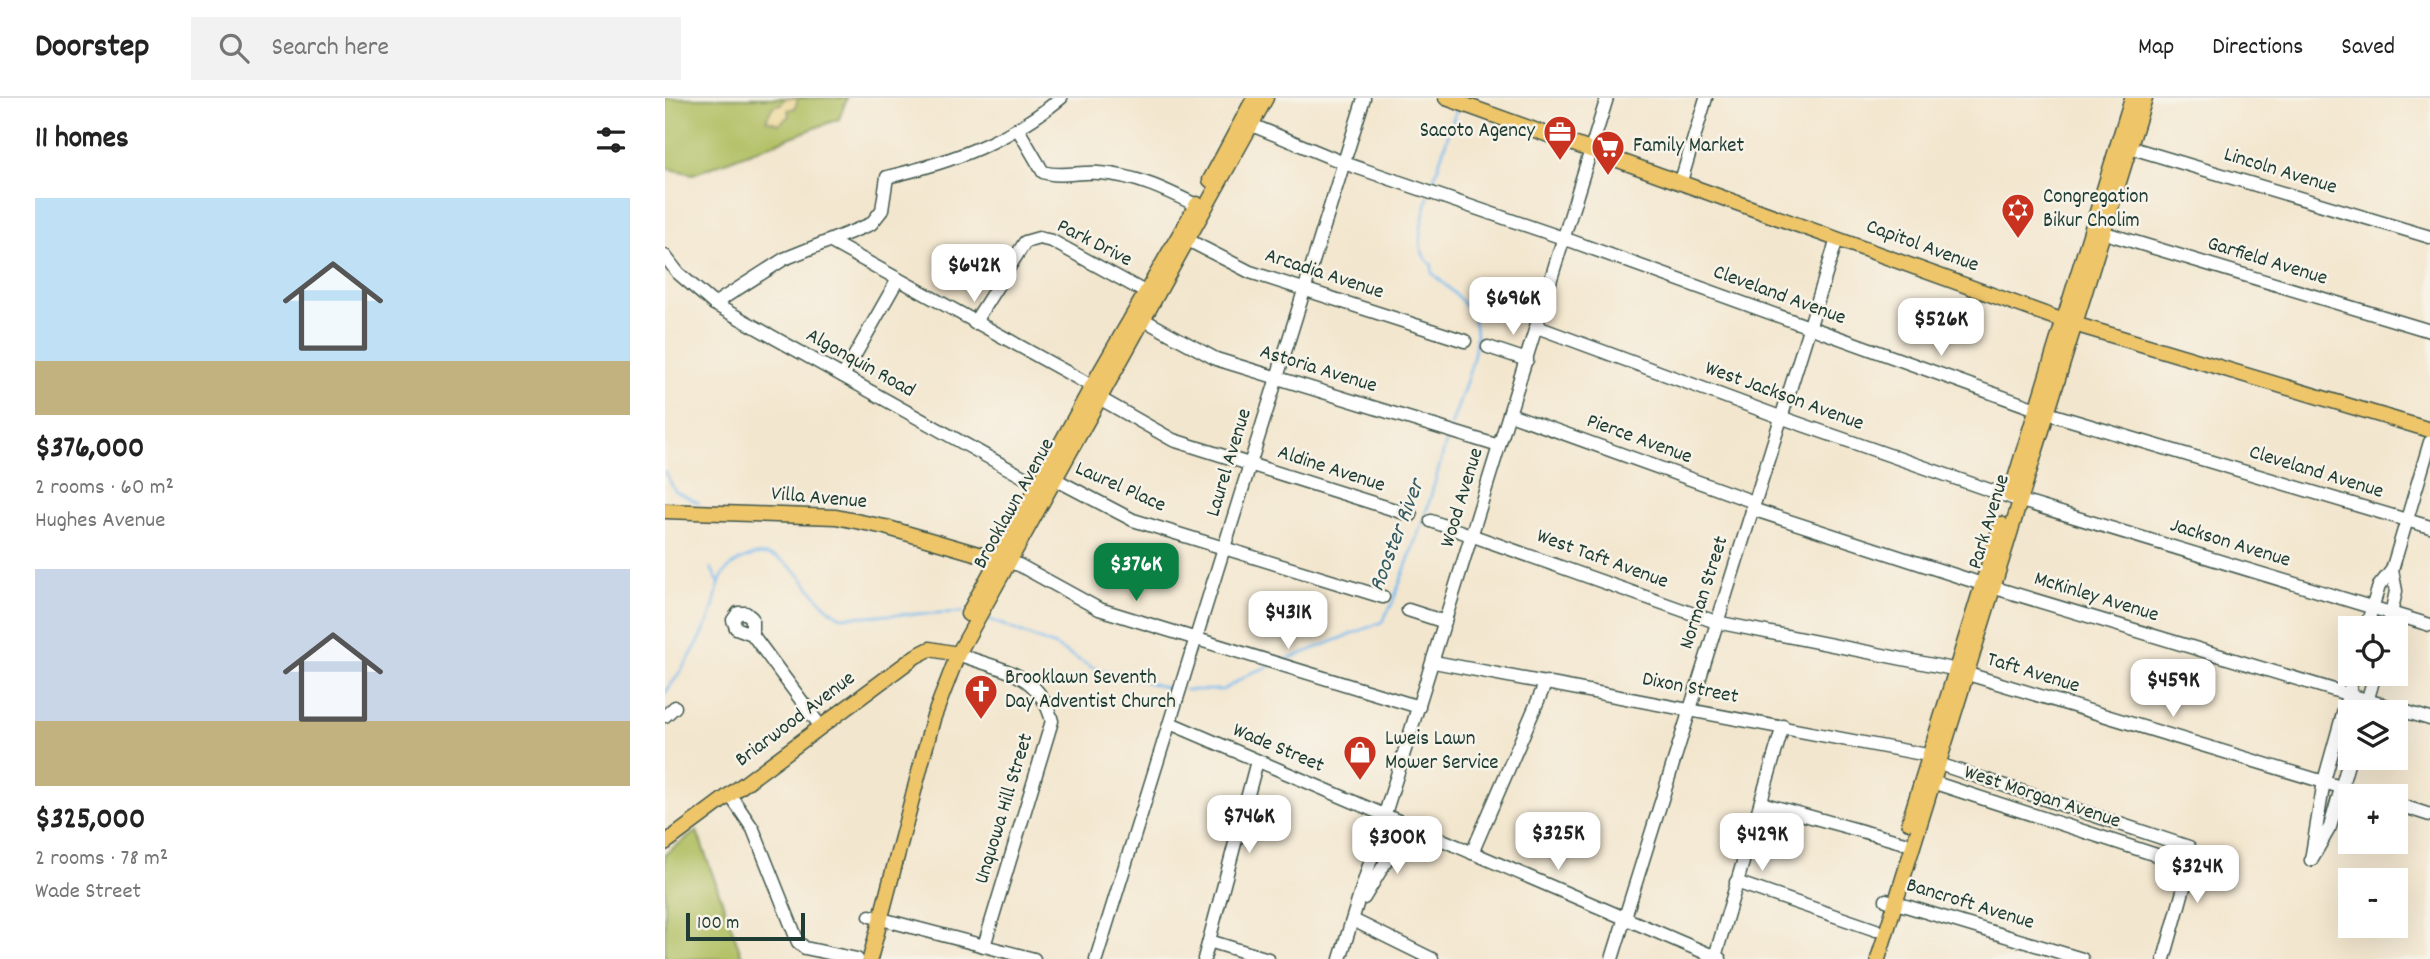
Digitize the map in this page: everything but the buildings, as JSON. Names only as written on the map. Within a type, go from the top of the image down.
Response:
[{"type":"main road","name":"Brooklawn Avenue","points":[[1246,123],[1254,98]]},
{"type":"main road","name":"Brooklawn Avenue","points":[[870,959],[875,917],[923,719],[1001,560],[1246,123],[1266,98]]},
{"type":"main road","name":"Park Avenue","points":[[2124,146],[2132,98]]},
{"type":"main road","name":"Park Avenue","points":[[1878,959],[1891,901],[1987,585],[2124,146],[2145,98]]},
{"type":"main road","name":"Capitol Avenue","points":[[1448,99],[2070,323],[2430,430]]},
{"type":"main road","name":"Villa Avenue","points":[[665,511],[836,517],[885,527],[1001,560]]},
{"type":"main road","name":"Briarwood Avenue","points":[[665,843],[916,656],[930,649],[954,653]]},
{"type":"main road","name":"Park Avenue","points":[[1868,959],[1876,930],[1891,901]]},
{"type":"main road","name":"Brooklawn Avenue","points":[[859,959],[875,917]]},
{"type":"street","points":[[714,304],[784,259],[831,243],[843,234],[870,224],[881,210],[887,177],[939,165],[1019,131],[1061,98]]},
{"type":"street","name":"Laurel Avenue","points":[[1096,959],[1364,98]]},
{"type":"street","name":"Wood Avenue","points":[[1341,959],[1607,98]]},
{"type":"street","points":[[1681,181],[1706,98]]},
{"type":"street","name":"Cleveland Avenue","points":[[1246,123],[1344,163],[1563,238],[2041,411],[2430,527]]},
{"type":"street","points":[[1019,131],[1043,173],[1098,173],[1122,177],[1160,188],[1200,207]]},
{"type":"street","name":"Lincoln Avenue","points":[[2124,146],[2430,237]]},
{"type":"street","name":"Garfield Avenue","points":[[2098,231],[2430,331]]},
{"type":"street","name":"Arcadia Avenue","points":[[1182,237],[1250,272],[1465,341]]},
{"type":"street","name":"Park Drive","points":[[974,323],[1025,242],[1031,239],[1052,240],[1149,295]]},
{"type":"street","name":"Norman Street","points":[[1612,959],[1837,239]]},
{"type":"street","name":"Aldine Avenue","points":[[831,243],[1096,392],[1173,440],[1411,515]]},
{"type":"street","name":"Algonquin Road","points":[[665,256],[678,273],[714,304],[843,376],[1045,482]]},
{"type":"street","points":[[843,376],[898,279]]},
{"type":"street","name":"Astoria Avenue","points":[[1138,316],[1216,359],[1499,446]]},
{"type":"street","name":"West Jackson Avenue","points":[[1537,327],[1780,417],[2014,498]]},
{"type":"street","points":[[1488,347],[1527,359]]},
{"type":"street","name":"Pierce Avenue","points":[[1510,414],[1753,506]]},
{"type":"street","points":[[2370,616],[2379,586],[2392,570],[2430,442]]},
{"type":"street","name":"Laurel Place","points":[[1045,482],[1133,520],[1383,597]]},
{"type":"street","name":"Jackson Avenue","points":[[2014,498],[2430,625]]},
{"type":"street","name":"McKinley Avenue","points":[[1753,506],[1987,585],[2348,695],[2356,700]]},
{"type":"street","name":"West Taft Avenue","points":[[1431,521],[1716,622],[1961,672]]},
{"type":"street","points":[[1001,560],[1019,565],[1099,609],[1419,707]]},
{"type":"street","points":[[2392,570],[2397,580],[2392,614]]},
{"type":"street","points":[[1408,610],[1445,622]]},
{"type":"street","points":[[752,634],[821,727]]},
{"type":"street","name":"Unquowa Hill Street","points":[[954,653],[1032,683],[1042,693],[1052,721],[984,946]]},
{"type":"street","name":"Dixon Street","points":[[1434,662],[1783,726],[1933,760]]},
{"type":"street","name":"Taft Avenue","points":[[1961,672],[2338,786]]},
{"type":"street","points":[[1472,853],[1546,682]]},
{"type":"street","points":[[2338,798],[2330,827],[2311,860],[2324,781],[2351,686]]},
{"type":"street","name":"McKinley Avenue","points":[[2408,715],[2430,719]]},
{"type":"street","name":"Wade Street","points":[[1170,723],[1718,958]]},
{"type":"street","points":[[1718,958],[1736,882],[1783,726]]},
{"type":"street","name":"West Morgan Avenue","points":[[1927,780],[2190,866],[2189,847],[1933,760]]},
{"type":"street","points":[[1205,959],[1257,761]]},
{"type":"street","points":[[730,795],[753,829],[798,942],[805,948],[859,959]]},
{"type":"street","points":[[1761,803],[1908,844]]},
{"type":"street","points":[[2408,808],[2430,815]]},
{"type":"street","name":"Wood Avenue","points":[[1354,915],[1408,825]]},
{"type":"street","points":[[2164,959],[2190,866]]},
{"type":"street","points":[[1736,882],[1876,930]]},
{"type":"street","name":"Bancroft Avenue","points":[[1891,901],[2082,959]]},
{"type":"street","points":[[1354,915],[1432,959]]},
{"type":"street","points":[[875,917],[1034,959]]},
{"type":"street","points":[[1209,941],[1268,959]]},
{"type":"green space","points":[[665,98],[847,98],[839,119],[693,174],[665,168]]},
{"type":"green space","points":[[697,831],[743,959],[665,959],[665,854]]},
{"type":"sand","points":[[785,98],[798,98],[795,108],[788,110],[789,116],[779,124],[766,120],[773,106],[781,104]]},
{"type":"waterway","name":"Rooster River","points":[[1431,188],[1457,108]]},
{"type":"waterway","name":"Rooster River","points":[[1428,197],[1420,234],[1422,251],[1432,265],[1432,273],[1467,307],[1476,333],[1473,359],[1451,426]]},
{"type":"waterway","name":"Rooster River","points":[[1283,661],[1382,622],[1392,604],[1428,506],[1448,436]]},
{"type":"waterway","points":[[665,472],[675,491],[699,503]]},
{"type":"waterway","name":"Rooster River","points":[[665,693],[703,634],[722,576],[736,563],[752,556],[771,556],[788,565],[824,604],[841,617],[963,612]]},
{"type":"waterway","points":[[711,568],[719,583]]},
{"type":"waterway","name":"Rooster River","points":[[983,617],[1055,646],[1091,667],[1175,690]]},
{"type":"waterway","name":"Rooster River","points":[[1185,690],[1223,690],[1251,673],[1270,666]]},
{"type":"place","name":"Sacoto Agency","points":[[1560,162]]},
{"type":"place","name":"Family Market","points":[[1608,177]]},
{"type":"place","name":"Congregation Bikur Cholim","points":[[2018,240]]},
{"type":"place","name":"Brooklawn Seventh Day Adventist Church","points":[[981,721]]},
{"type":"place","name":"Lweis Lawn Mower Service","points":[[1360,782]]}]
